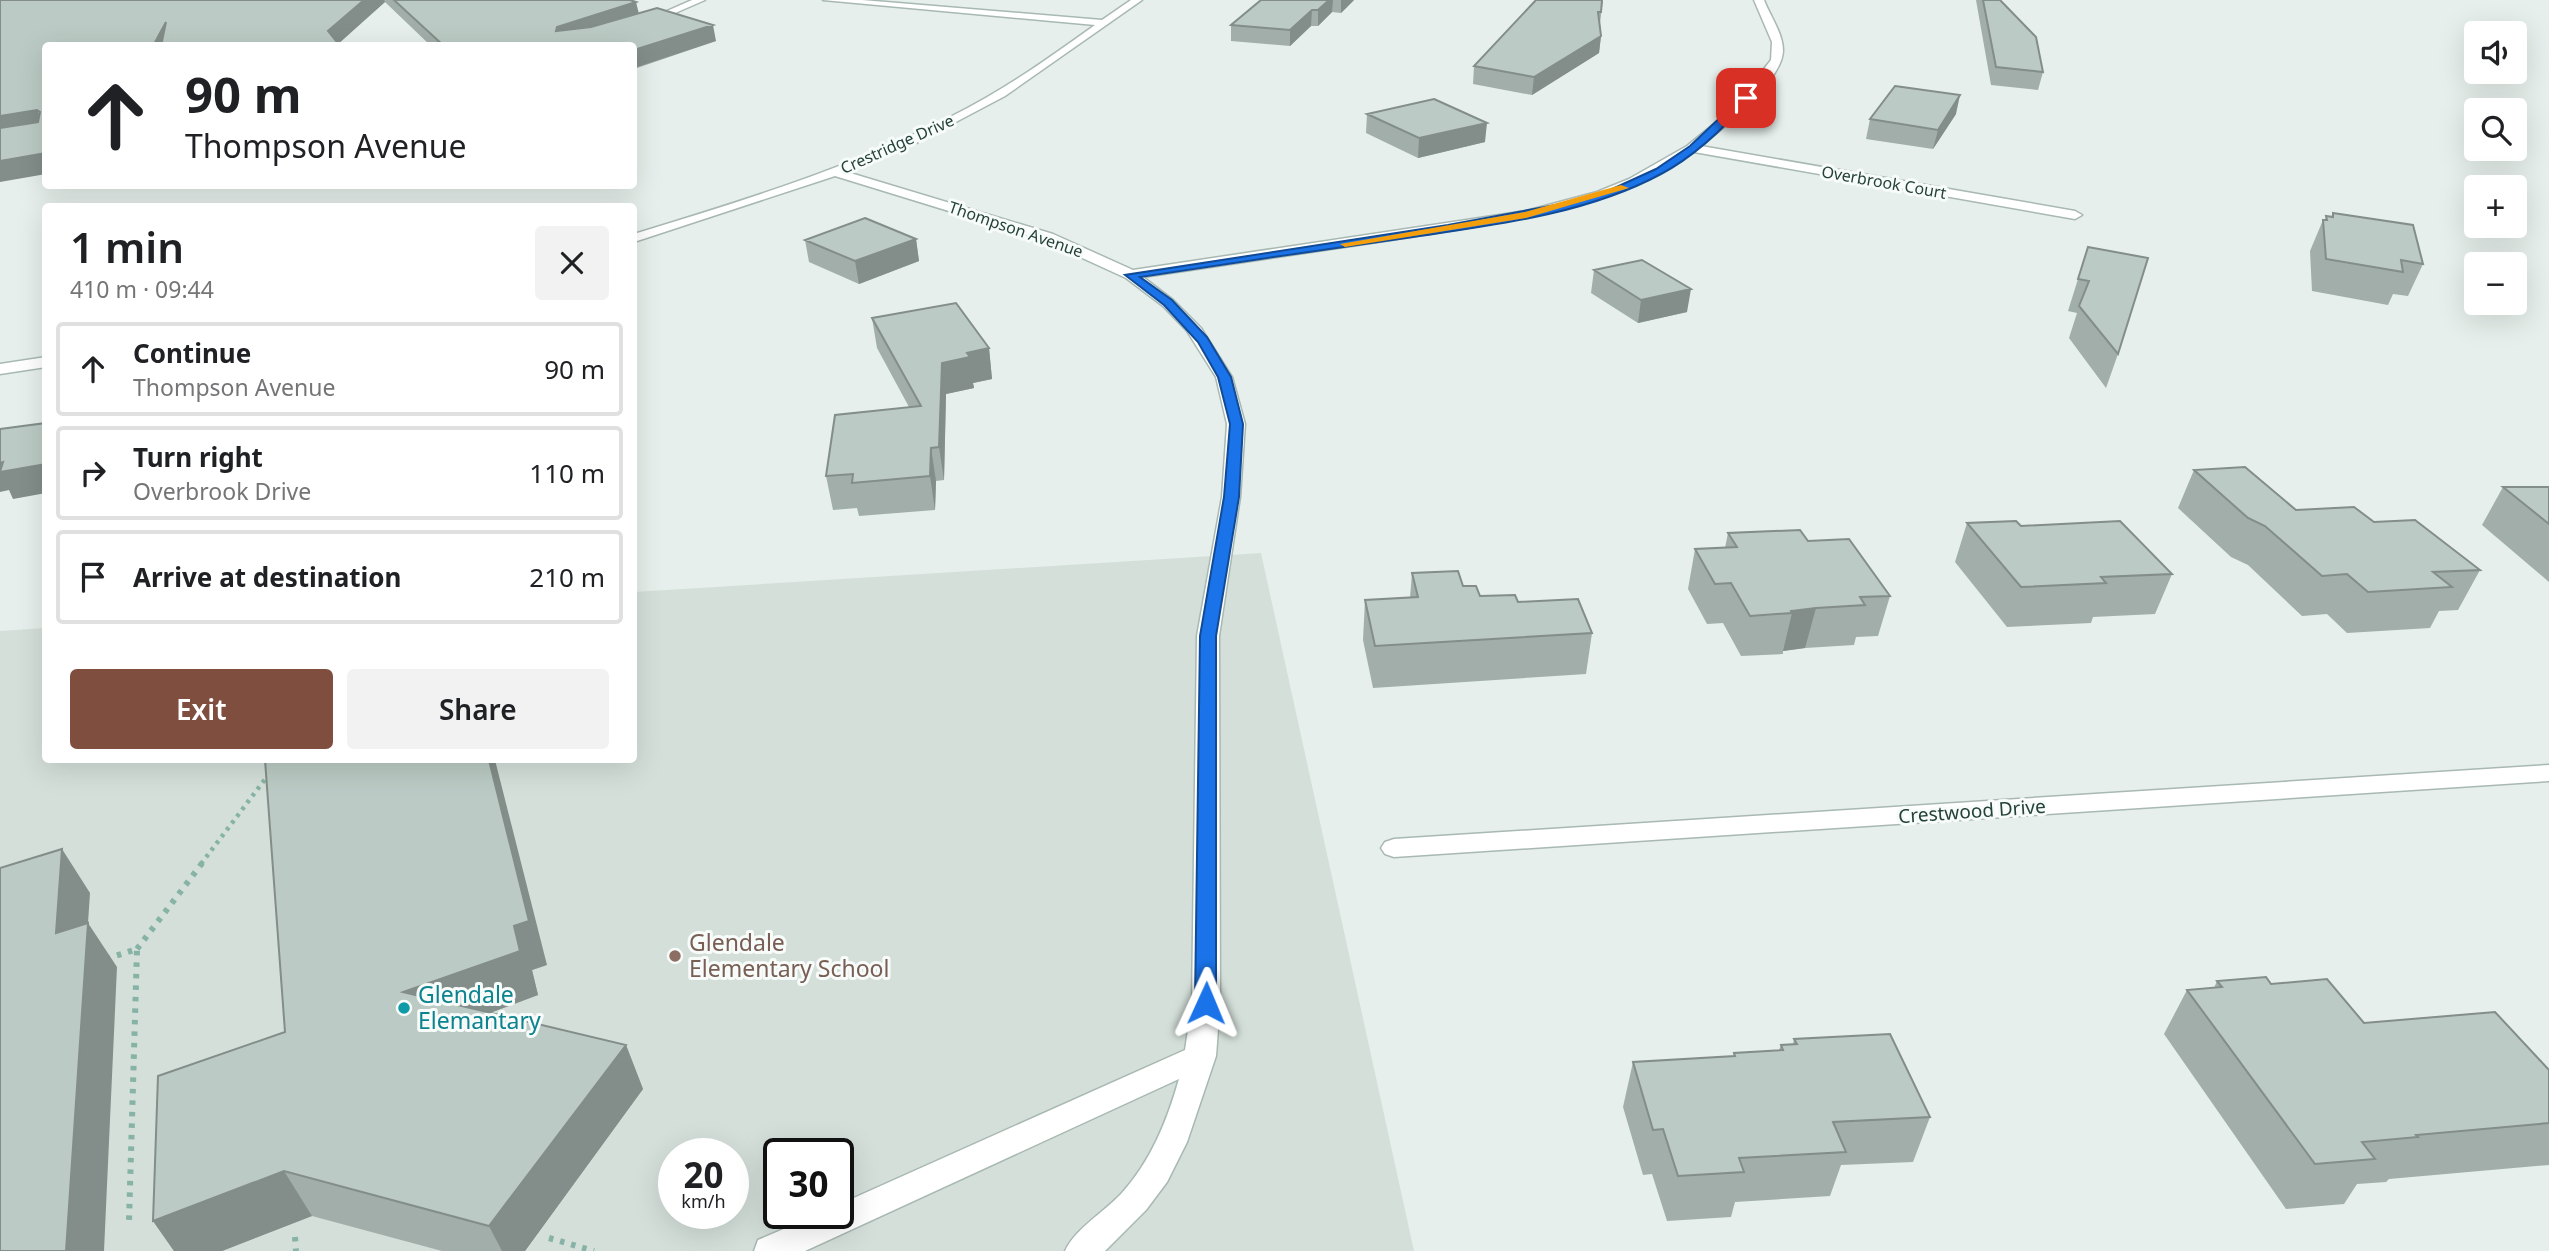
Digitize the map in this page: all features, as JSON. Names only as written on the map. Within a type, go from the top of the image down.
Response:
[{"type":"street","points":[[632,28],[700,0]]},
{"type":"street","points":[[828,0],[1104,23]]},
{"type":"street","name":"Crestridge Drive","points":[[637,237],[834,172],[1000,95],[1137,0]]},
{"type":"street","points":[[1131,275],[1526,215],[1586,200],[1640,181],[1693,148],[1758,86],[1776,63],[1777,42],[1759,0]]},
{"type":"street","name":"Overbrook Court","points":[[1693,148],[2075,215]]},
{"type":"street","name":"Thompson Avenue","points":[[834,172],[1048,237],[1131,275],[1160,296],[1193,328],[1224,377],[1236,424],[1231,497],[1208,636],[1206,1003],[1201,1056],[1178,1132],[1160,1169],[1134,1205],[1081,1251]]},
{"type":"street","points":[[0,369],[42,363]]},
{"type":"street","name":"Crestwood Drive","points":[[1394,848],[2549,772]]},
{"type":"street","points":[[770,1251],[1201,1056]]},
{"type":"path","points":[[98,962],[137,949],[275,766]]},
{"type":"path","points":[[129,1221],[137,949]]},
{"type":"path","points":[[295,1237],[296,1251]]},
{"type":"path","points":[[549,1238],[594,1251]]},
{"type":"shaded area","name":"Glendale Elementary School","points":[[1261,553],[1414,1251],[0,1251],[0,631],[42,628],[42,763],[637,763],[637,592]]},
{"type":"building","points":[[0,0],[364,0],[328,31],[337,42],[162,42],[166,22],[155,42],[42,42],[42,154],[0,161],[0,128],[38,122],[40,112],[37,110],[0,116]]},
{"type":"building","points":[[394,0],[630,0],[636,2],[557,27],[556,31],[591,27],[657,8],[713,25],[637,49],[637,42],[440,42]]},
{"type":"building","points":[[1261,0],[1329,0],[1318,10],[1312,10],[1290,30],[1231,25]]},
{"type":"building","points":[[1536,0],[1602,0],[1601,12],[1598,12],[1601,36],[1534,77],[1474,66]]},
{"type":"building","points":[[1983,0],[2000,0],[2036,37],[2043,72],[1996,67]]},
{"type":"building","points":[[1895,86],[1960,95],[1938,130],[1870,119]]},
{"type":"building","points":[[1434,99],[1487,123],[1419,138],[1367,114]]},
{"type":"building","points":[[2333,213],[2413,225],[2423,264],[2401,260],[2403,272],[2326,259],[2323,220],[2327,220],[2326,216],[2333,217]]},
{"type":"building","points":[[865,218],[916,239],[855,261],[805,240]]},
{"type":"building","points":[[2088,247],[2148,258],[2118,354],[2079,306],[2089,281],[2078,279]]},
{"type":"building","points":[[1642,260],[1691,289],[1641,300],[1594,270]]},
{"type":"building","points":[[956,303],[989,348],[967,353],[970,357],[942,363],[939,447],[931,448],[930,476],[852,483],[853,474],[826,476],[835,415],[921,406],[872,318]]},
{"type":"building","points":[[42,424],[42,465],[0,472],[3,462],[0,463],[0,429]]},
{"type":"building","points":[[2245,467],[2296,510],[2354,507],[2374,522],[2415,520],[2480,570],[2433,572],[2452,587],[2368,592],[2347,574],[2322,576],[2265,526],[2248,518],[2194,470]]},
{"type":"building","points":[[2503,487],[2549,487],[2549,524]]},
{"type":"building","points":[[2016,521],[2021,526],[2120,521],[2172,574],[2101,577],[2106,583],[2021,587],[1967,523]]},
{"type":"building","points":[[1800,530],[1808,541],[1849,539],[1890,596],[1860,597],[1865,605],[1750,616],[1731,583],[1715,584],[1695,549],[1737,547],[1728,533]]},
{"type":"building","points":[[1458,571],[1463,586],[1476,586],[1480,596],[1515,595],[1518,602],[1578,599],[1592,633],[1375,646],[1365,600],[1418,597],[1412,573]]},
{"type":"building","name":"Glendale Elemantary","points":[[265,763],[490,763],[529,921],[514,926],[520,951],[403,992],[626,1045],[489,1226],[284,1171],[153,1221],[158,1076],[285,1032]]},
{"type":"building","points":[[62,849],[56,933],[88,923],[66,1251],[0,1251],[0,868]]},
{"type":"building","points":[[2266,977],[2271,984],[2327,979],[2364,1023],[2495,1012],[2549,1070],[2549,1123],[2362,1142],[2375,1159],[2315,1164],[2187,990],[2222,987],[2217,981]]},
{"type":"building","points":[[1890,1034],[1930,1117],[1833,1122],[1846,1152],[1739,1158],[1744,1172],[1678,1176],[1663,1129],[1653,1130],[1633,1062],[1735,1056],[1734,1053],[1783,1050],[1781,1045],[1797,1044],[1794,1039]]},
{"type":"slow traffic","points":[[1345,244],[1526,215],[1563,207],[1624,188]]},
{"type":"place","name":"Glendale Elementary School","points":[[675,956]]},
{"type":"place","name":"Glendale Elemantary","points":[[404,1008]]},
{"type":"route","points":[[1206,1003],[1208,636],[1231,497],[1236,424],[1224,377],[1203,340],[1168,303],[1131,275],[1448,229],[1563,207],[1613,192],[1659,171],[1693,148],[1746,98]]}]
